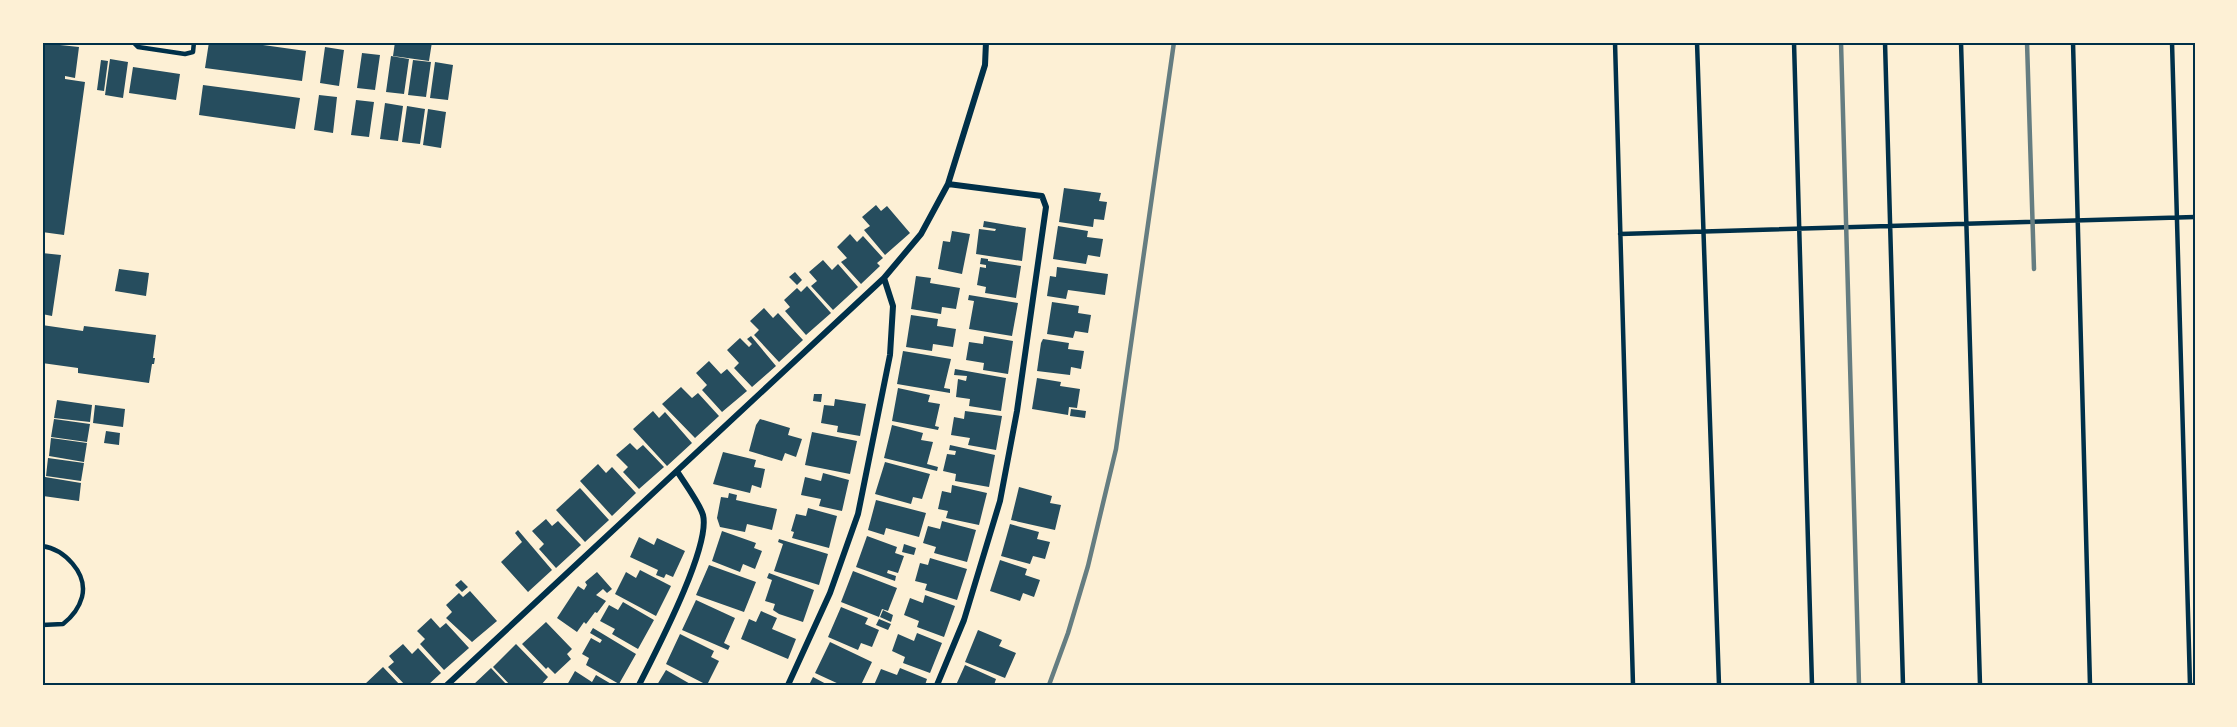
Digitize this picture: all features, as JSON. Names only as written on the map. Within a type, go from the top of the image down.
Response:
[{"type":"street","points":[[447,685],[884,278],[921,234],[948,183],[985,65],[986,42]]},
{"type":"street","points":[[937,685],[964,620],[1000,501],[1017,411],[1046,207],[1042,196],[948,183]]},
{"type":"street","points":[[788,685],[830,593],[858,514],[890,355],[893,306],[884,278]]},
{"type":"street","points":[[639,685],[671,621],[701,540],[703,515],[677,471]]},
{"type":"lane","points":[[133,42],[138,47],[185,54],[193,52],[194,42]]},
{"type":"lane","points":[[1615,42],[1634,685]]},
{"type":"lane","points":[[1697,42],[1719,685]]},
{"type":"lane","points":[[1794,42],[1812,685]]},
{"type":"lane","points":[[1885,42],[1903,685]]},
{"type":"lane","points":[[1961,42],[1980,685]]},
{"type":"lane","points":[[2073,42],[2090,685]]},
{"type":"lane","points":[[2172,42],[2190,685]]},
{"type":"lane","points":[[1620,234],[2195,217]]},
{"type":"lane","points":[[42,546],[60,551],[72,563],[81,579],[83,594],[79,606],[63,624],[42,626]]},
{"type":"building","points":[[42,42],[61,42],[60,45],[79,47],[75,78],[65,76],[65,79],[85,82],[64,235],[42,232]]},
{"type":"building","points":[[209,42],[242,42],[306,51],[302,81],[205,68]]},
{"type":"building","points":[[395,42],[432,42],[429,61],[393,56]]},
{"type":"building","points":[[325,47],[344,50],[339,86],[320,83]]},
{"type":"building","points":[[362,53],[380,55],[375,90],[357,88]]},
{"type":"building","points":[[391,56],[409,59],[404,94],[386,92]]},
{"type":"building","points":[[110,59],[128,62],[123,98],[105,95]]},
{"type":"building","points":[[101,60],[108,61],[104,91],[97,90]]},
{"type":"building","points":[[413,60],[431,62],[426,97],[408,95]]},
{"type":"building","points":[[435,62],[453,65],[448,100],[430,98]]},
{"type":"building","points":[[133,67],[180,74],[176,100],[129,93]]},
{"type":"building","points":[[203,85],[300,98],[295,129],[199,115]]},
{"type":"building","points":[[319,95],[337,97],[333,133],[314,130]]},
{"type":"building","points":[[356,100],[374,102],[369,137],[351,135]]},
{"type":"building","points":[[385,103],[403,106],[398,141],[380,139]]},
{"type":"building","points":[[407,106],[425,109],[420,144],[402,142]]},
{"type":"building","points":[[428,109],[446,112],[441,148],[423,145]]},
{"type":"building","points":[[1064,188],[1101,193],[1099,201],[1107,202],[1104,220],[1094,219],[1093,227],[1059,222]]},
{"type":"building","points":[[876,205],[881,211],[887,206],[910,233],[885,255],[864,230],[870,226],[862,217]]},
{"type":"building","points":[[984,221],[1026,228],[1022,261],[976,254],[979,229],[995,231],[996,229],[983,227]]},
{"type":"building","points":[[1058,226],[1088,231],[1087,237],[1103,239],[1100,257],[1088,255],[1086,264],[1053,259]]},
{"type":"building","points":[[952,231],[970,234],[962,274],[938,269],[943,241],[950,242]]},
{"type":"building","points":[[850,234],[857,242],[863,236],[883,258],[877,263],[880,266],[861,284],[841,262],[847,258],[837,247]]},
{"type":"building","points":[[42,253],[61,255],[52,316],[42,314]]},
{"type":"building","points":[[981,258],[1021,266],[1016,298],[985,293],[986,287],[977,285],[980,267],[986,268],[986,265],[980,264]]},
{"type":"building","points":[[823,260],[832,270],[838,264],[858,287],[833,310],[811,286],[817,281],[809,272]]},
{"type":"building","points":[[1057,267],[1108,274],[1105,295],[1068,290],[1066,299],[1047,296],[1050,276],[1056,277]]},
{"type":"building","points":[[119,269],[149,273],[146,296],[115,291]]},
{"type":"building","points":[[795,272],[802,280],[797,285],[789,277]]},
{"type":"building","points":[[916,276],[931,278],[930,283],[960,288],[956,309],[942,307],[941,314],[911,309]]},
{"type":"building","points":[[807,286],[831,313],[806,335],[785,311],[790,307],[784,300],[797,288],[801,292]]},
{"type":"building","points":[[969,295],[1018,303],[1012,336],[969,329],[974,301],[968,300]]},
{"type":"building","points":[[1052,302],[1079,306],[1078,313],[1091,315],[1088,333],[1075,331],[1073,338],[1047,334]]},
{"type":"building","points":[[764,308],[773,318],[778,313],[803,340],[779,362],[754,335],[759,330],[750,321]]},
{"type":"building","points":[[911,315],[938,319],[937,326],[956,329],[953,347],[933,344],[932,351],[906,347]]},
{"type":"building","points":[[42,325],[83,331],[84,326],[156,335],[153,358],[155,358],[149,383],[78,373],[78,368],[42,363]]},
{"type":"building","points":[[751,336],[776,366],[752,387],[734,368],[739,363],[727,350],[740,338],[749,347],[752,344],[747,339]]},
{"type":"building","points":[[984,336],[1013,341],[1008,374],[983,370],[984,363],[966,360],[969,342],[983,344]]},
{"type":"building","points":[[1043,339],[1069,343],[1068,349],[1084,351],[1081,369],[1071,367],[1070,375],[1037,371]]},
{"type":"building","points":[[903,351],[951,359],[944,388],[950,389],[950,393],[897,384]]},
{"type":"building","points":[[709,361],[721,374],[727,369],[747,391],[722,412],[702,390],[707,385],[696,373]]},
{"type":"building","points":[[955,369],[1006,378],[1001,411],[969,406],[970,399],[956,397],[958,379],[966,381],[967,376],[954,375]]},
{"type":"building","points":[[1037,378],[1061,382],[1060,386],[1080,389],[1077,408],[1069,407],[1068,415],[1032,409]]},
{"type":"building","points":[[681,387],[692,398],[698,393],[719,416],[695,438],[662,404]]},
{"type":"building","points":[[898,388],[930,395],[928,402],[940,404],[935,426],[939,427],[938,430],[892,421]]},
{"type":"building","points":[[814,394],[822,394],[821,402],[813,401]]},
{"type":"building","points":[[835,399],[866,404],[860,436],[837,432],[838,426],[821,423],[824,405],[834,406]]},
{"type":"building","points":[[57,400],[92,405],[90,422],[54,418]]},
{"type":"building","points":[[95,405],[125,409],[123,427],[93,423]]},
{"type":"building","points":[[1071,409],[1086,411],[1085,418],[1070,416]]},
{"type":"building","points":[[653,411],[659,418],[665,412],[692,443],[667,466],[633,429]]},
{"type":"building","points":[[965,411],[1002,416],[996,450],[968,445],[970,438],[951,435],[954,417],[964,419]]},
{"type":"building","points":[[54,419],[90,424],[87,442],[51,437]]},
{"type":"building","points":[[760,419],[790,428],[788,435],[802,439],[796,457],[785,453],[782,461],[749,451],[756,425]]},
{"type":"building","points":[[892,425],[923,433],[921,440],[933,442],[927,464],[938,467],[937,471],[884,458]]},
{"type":"building","points":[[106,431],[120,433],[119,445],[104,443]]},
{"type":"building","points":[[812,432],[857,441],[850,474],[805,465]]},
{"type":"building","points":[[51,438],[87,443],[84,462],[49,456]]},
{"type":"building","points":[[630,443],[637,450],[643,445],[664,467],[639,489],[623,472],[628,467],[616,455]]},
{"type":"building","points":[[950,445],[995,455],[989,487],[955,481],[956,474],[943,471],[947,454],[955,455],[956,451],[949,450]]},
{"type":"building","points":[[723,452],[756,460],[754,467],[765,469],[761,488],[752,485],[750,493],[713,484]]},
{"type":"building","points":[[48,458],[84,463],[81,481],[46,476]]},
{"type":"building","points":[[885,462],[930,474],[922,499],[913,497],[911,504],[875,494]]},
{"type":"building","points":[[598,464],[606,473],[612,467],[636,493],[612,516],[580,481]]},
{"type":"building","points":[[823,473],[849,480],[842,511],[819,506],[821,499],[801,495],[805,477],[821,481]]},
{"type":"building","points":[[45,477],[81,483],[79,501],[43,496]]},
{"type":"building","points":[[952,485],[987,493],[979,525],[946,518],[948,511],[938,509],[942,491],[951,493]]},
{"type":"building","points":[[1019,487],[1052,496],[1050,503],[1061,505],[1055,530],[1011,520]]},
{"type":"building","points":[[580,488],[609,520],[585,542],[556,510]]},
{"type":"building","points":[[729,493],[737,495],[736,500],[777,509],[772,530],[747,524],[745,532],[720,527],[717,518],[721,497],[728,498]]},
{"type":"building","points":[[876,500],[926,513],[919,537],[886,528],[884,535],[868,530]]},
{"type":"building","points":[[808,508],[837,516],[829,548],[792,538],[794,532],[791,531],[796,514],[806,516]]},
{"type":"building","points":[[546,519],[552,526],[558,521],[581,545],[556,568],[539,549],[544,544],[532,531]]},
{"type":"building","points":[[942,521],[976,530],[967,562],[934,553],[936,547],[923,543],[928,526],[940,529]]},
{"type":"building","points":[[1010,524],[1039,532],[1037,539],[1050,542],[1045,559],[1033,556],[1030,564],[1001,556]]},
{"type":"building","points":[[518,530],[552,570],[528,592],[501,562],[522,542],[515,533]]},
{"type":"building","points":[[722,531],[756,543],[754,548],[762,551],[755,569],[743,564],[740,572],[712,561]]},
{"type":"building","points":[[867,536],[897,547],[895,553],[904,556],[898,573],[888,570],[887,573],[896,576],[895,581],[856,567]]},
{"type":"building","points":[[639,537],[654,545],[657,538],[685,551],[673,577],[666,574],[664,578],[656,575],[658,570],[630,557]]},
{"type":"building","points":[[779,539],[828,554],[819,585],[774,571],[783,544],[778,542]]},
{"type":"building","points":[[904,544],[916,548],[914,555],[902,552]]},
{"type":"building","points":[[930,558],[967,569],[957,600],[925,590],[927,584],[915,581],[920,563],[928,565]]},
{"type":"building","points":[[1000,560],[1027,569],[1025,575],[1040,580],[1034,597],[1023,593],[1020,601],[990,591]]},
{"type":"building","points":[[709,565],[756,582],[744,612],[696,595]]},
{"type":"building","points":[[640,570],[671,586],[656,616],[615,594],[626,572],[636,578]]},
{"type":"building","points":[[853,571],[897,588],[888,611],[882,609],[879,617],[841,602]]},
{"type":"building","points":[[597,572],[612,589],[607,593],[603,589],[596,595],[606,601],[577,632],[557,618],[578,586],[584,590],[587,585],[585,582]]},
{"type":"building","points":[[769,573],[814,590],[803,622],[779,614],[773,610],[775,604],[765,601],[772,580],[767,578]]},
{"type":"building","points":[[461,580],[468,587],[462,592],[455,585]]},
{"type":"building","points":[[470,591],[497,621],[472,642],[446,618],[452,612],[446,605],[459,593],[463,597]]},
{"type":"building","points":[[925,595],[955,606],[944,637],[917,627],[919,621],[904,615],[910,598],[923,603]]},
{"type":"building","points":[[696,600],[735,618],[724,643],[730,646],[728,650],[682,630]]},
{"type":"building","points":[[623,602],[654,620],[638,649],[612,634],[615,629],[600,621],[609,605],[618,610]]},
{"type":"building","points":[[841,607],[868,618],[865,624],[879,630],[872,647],[861,643],[858,650],[828,637]]},
{"type":"building","points":[[883,610],[893,615],[891,622],[880,617]]},
{"type":"building","points":[[761,611],[777,618],[772,629],[796,639],[788,659],[741,639],[749,619],[756,622]]},
{"type":"building","points":[[431,618],[440,628],[446,623],[469,648],[444,670],[420,644],[425,639],[417,631]]},
{"type":"building","points":[[879,619],[891,624],[888,630],[876,625]]},
{"type":"building","points":[[546,622],[572,649],[567,654],[571,659],[555,674],[548,667],[546,669],[522,644]]},
{"type":"building","points":[[593,628],[636,654],[619,684],[586,665],[589,658],[582,654],[591,638],[600,643],[602,640],[590,633]]},
{"type":"building","points":[[978,630],[1002,640],[999,646],[1016,653],[1005,678],[965,662]]},
{"type":"building","points":[[917,633],[942,643],[930,673],[903,663],[905,657],[892,651],[898,634],[914,641]]},
{"type":"building","points":[[680,634],[714,651],[711,657],[719,661],[707,685],[666,664]]},
{"type":"building","points":[[830,642],[872,662],[861,685],[841,685],[815,673]]},
{"type":"building","points":[[403,644],[412,654],[418,648],[441,673],[428,685],[405,685],[388,667],[394,662],[389,656]]},
{"type":"building","points":[[516,644],[548,677],[541,685],[510,685],[493,667]]},
{"type":"building","points":[[965,665],[996,679],[994,685],[956,685]]},
{"type":"building","points":[[383,667],[400,685],[364,685]]},
{"type":"building","points":[[491,668],[507,685],[473,685]]},
{"type":"building","points":[[900,668],[927,679],[925,685],[874,685],[881,669],[897,675]]},
{"type":"building","points":[[666,670],[692,685],[657,685]]},
{"type":"building","points":[[575,671],[592,682],[596,675],[613,685],[567,685]]},
{"type":"building","points":[[813,677],[828,685],[809,685]]},
{"type":"railway","points":[[1049,685],[1068,633],[1088,566],[1116,449],[1174,42]]},
{"type":"railway","points":[[1841,42],[1859,685]]},
{"type":"railway","points":[[2027,42],[2034,269]]}]
